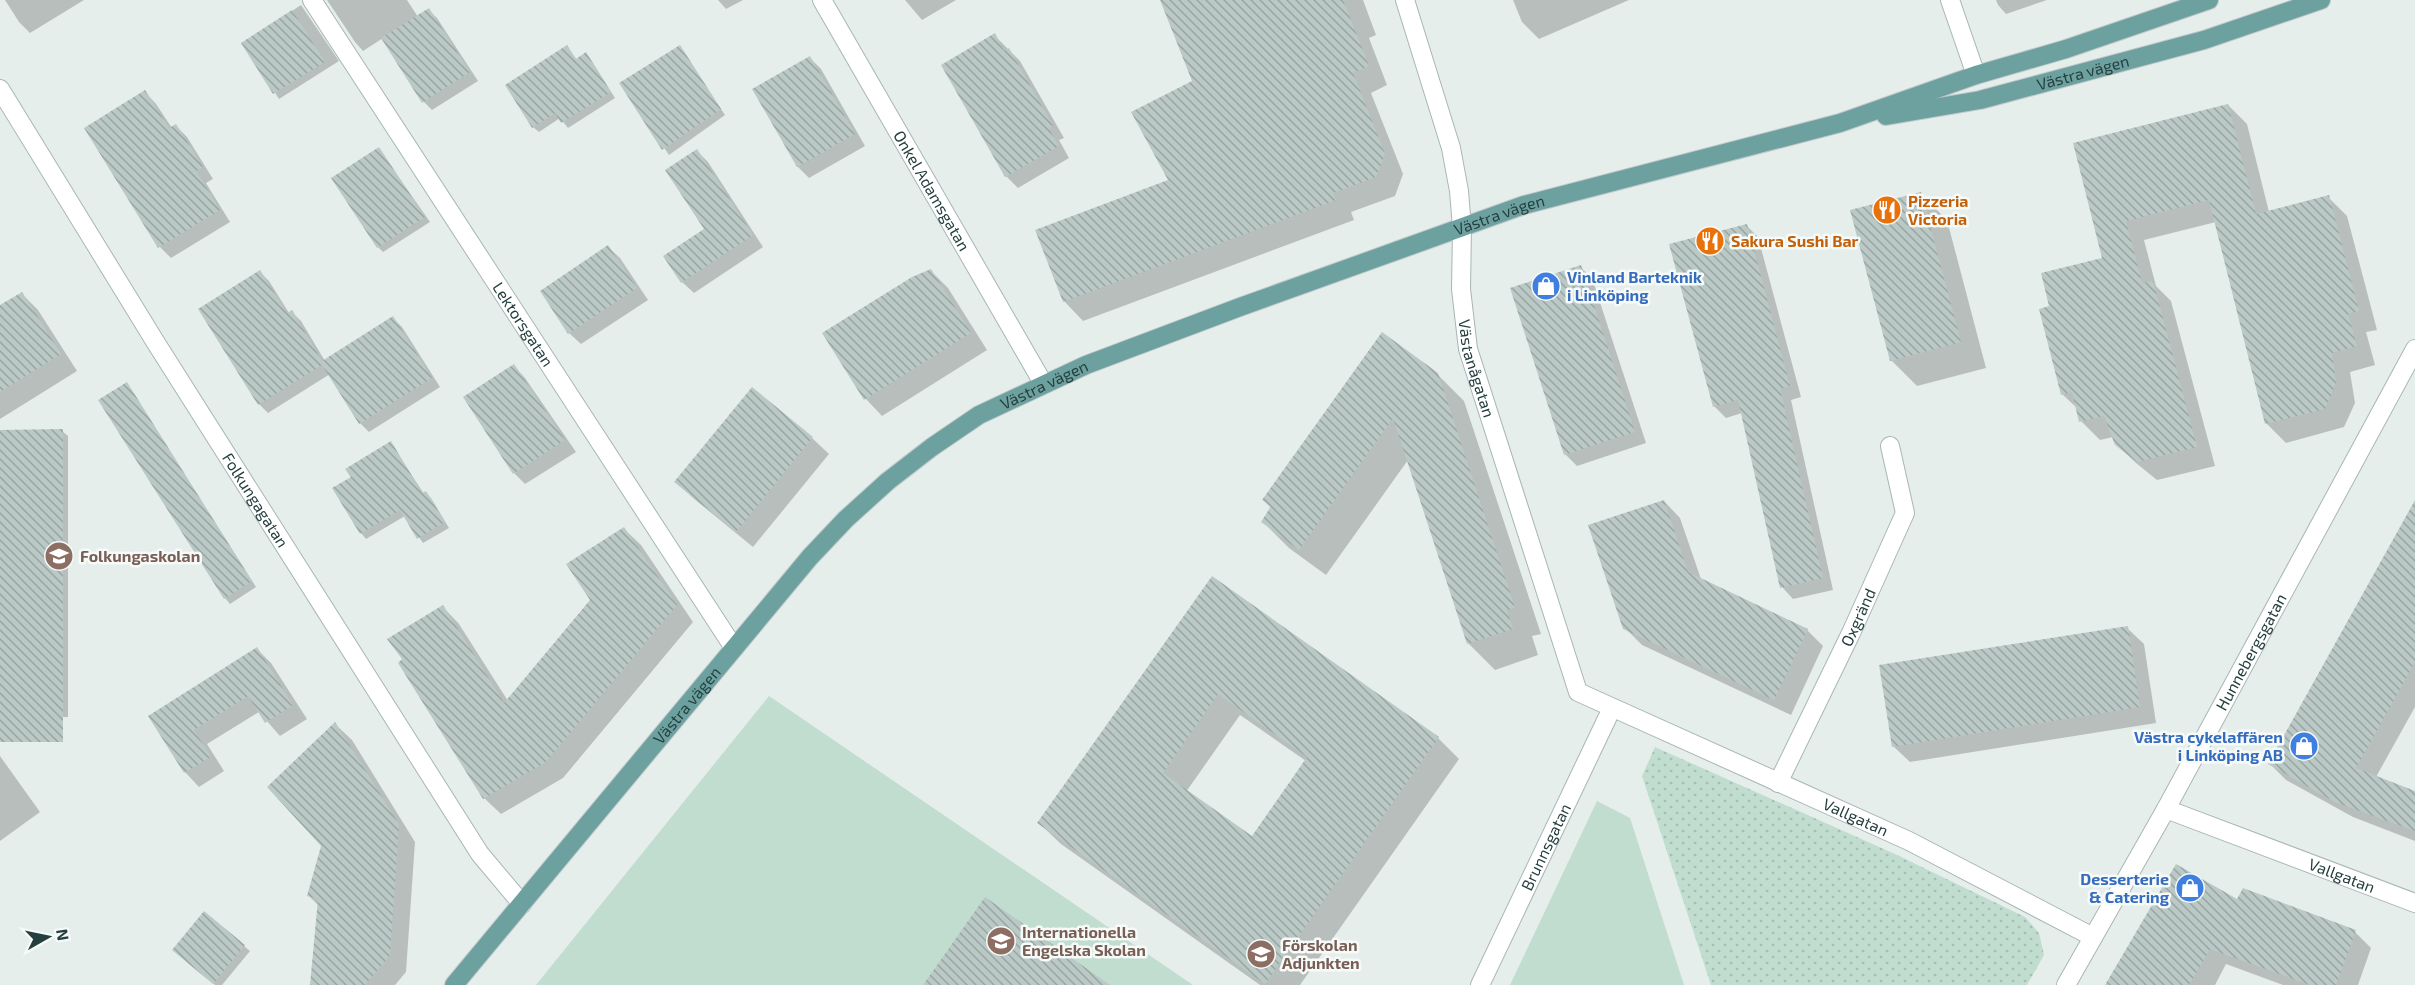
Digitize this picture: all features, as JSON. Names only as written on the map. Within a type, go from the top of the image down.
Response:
[{"type":"main road","name":"Västra vägen","points":[[458,982],[810,557],[846,519],[888,481],[979,415],[1043,383],[1240,307],[1524,205],[1840,123],[1976,75],[2066,48],[2209,0]]},
{"type":"main road","name":"Västra vägen","points":[[1840,123],[1980,100],[2204,40],[2321,0]]},
{"type":"street","name":"Lektorsgatan","points":[[312,0],[734,648]]},
{"type":"street","name":"Onkel Adamsgatan","points":[[822,0],[1043,383]]},
{"type":"street","name":"Västanågatan","points":[[1405,0],[1451,148],[1459,191],[1462,228],[1461,289],[1468,350],[1578,692],[1612,708]]},
{"type":"street","points":[[1950,0],[1976,75]]},
{"type":"street","name":"Folkungagatan","points":[[0,89],[156,343],[480,854],[522,904]]},
{"type":"street","name":"Hunnebergsgatan","points":[[2066,985],[2166,809],[2415,349]]},
{"type":"street","name":"Oxgränd","points":[[1778,783],[1851,633],[1905,513],[1890,446]]},
{"type":"street","name":"Vallgatan","points":[[1612,708],[1909,841],[2093,937]]},
{"type":"street","name":"Brunnsgatan","points":[[1480,985],[1612,708]]},
{"type":"street","name":"Vallgatan","points":[[2166,809],[2415,903]]},
{"type":"green space","points":[[769,696],[1193,985],[536,985]]},
{"type":"green space","points":[[1655,747],[1895,854],[2025,917],[2039,933],[2044,955],[2027,985],[1711,985],[1642,776]]},
{"type":"green space","points":[[1597,801],[1630,818],[1684,985],[1510,985]]},
{"type":"building","points":[[1160,0],[1343,0],[1369,66],[1353,73],[1385,154],[1376,177],[1333,193],[1336,200],[1063,302],[1035,230],[1168,180],[1131,112],[1192,81]]},
{"type":"building","points":[[429,8],[470,72],[422,103],[381,38]]},
{"type":"building","points":[[292,10],[325,62],[273,94],[241,43]]},
{"type":"building","points":[[995,33],[1004,51],[1009,48],[1053,126],[1049,129],[1059,146],[1005,177],[941,65]]},
{"type":"building","points":[[567,45],[576,59],[586,52],[611,92],[561,123],[555,113],[532,128],[505,85]]},
{"type":"building","points":[[680,45],[721,109],[662,150],[619,83]]},
{"type":"building","points":[[810,56],[855,134],[797,167],[752,89]]},
{"type":"building","points":[[145,90],[169,128],[176,124],[190,146],[203,167],[196,171],[220,210],[158,248],[84,128]]},
{"type":"building","points":[[2228,104],[2256,214],[2329,195],[2359,311],[2348,314],[2357,346],[2332,353],[2336,383],[2325,409],[2265,424],[2209,200],[2126,221],[2142,283],[2153,281],[2197,447],[2137,462],[2115,445],[2104,416],[2079,422],[2072,392],[2061,395],[2039,309],[2049,306],[2041,273],[2102,258],[2073,143]]},
{"type":"building","points":[[379,147],[425,217],[377,248],[331,178]]},
{"type":"building","points":[[697,149],[753,235],[681,283],[663,256],[704,229],[665,170]]},
{"type":"building","points":[[1921,192],[1961,342],[1890,361],[1850,210]]},
{"type":"building","points":[[1747,224],[1790,386],[1780,389],[1823,578],[1780,588],[1738,400],[1713,407],[1669,244]]},
{"type":"building","points":[[608,245],[637,288],[568,334],[540,291]]},
{"type":"building","points":[[1581,265],[1635,432],[1564,455],[1510,288]]},
{"type":"building","points":[[931,269],[971,333],[864,400],[822,333],[912,277]]},
{"type":"building","points":[[260,270],[287,313],[292,310],[322,361],[393,316],[432,378],[359,424],[322,365],[258,405],[198,309]]},
{"type":"building","points":[[22,292],[61,354],[0,392],[0,305]]},
{"type":"building","points":[[1382,332],[1438,373],[1515,608],[1507,610],[1513,629],[1467,644],[1393,418],[1299,550],[1261,522],[1271,506],[1262,500]]},
{"type":"building","points":[[514,364],[565,440],[513,474],[463,397]]},
{"type":"building","points":[[127,382],[252,581],[224,599],[98,400]]},
{"type":"building","points":[[752,387],[813,437],[736,532],[674,482]]},
{"type":"building","points":[[63,429],[63,742],[0,742],[0,430]]},
{"type":"building","points":[[391,441],[422,493],[426,491],[445,522],[417,539],[400,510],[360,534],[332,488],[351,477],[345,469]]},
{"type":"building","points":[[1664,500],[1688,572],[1808,629],[1774,700],[1623,629],[1588,525]]},
{"type":"building","points":[[2415,500],[2415,662],[2356,768],[2415,791],[2415,831],[2335,802],[2268,764]]},
{"type":"building","points":[[624,527],[677,605],[546,762],[483,799],[398,663],[402,659],[387,639],[443,605],[504,703],[590,600],[566,564]]},
{"type":"building","points":[[1212,576],[1439,737],[1265,984],[1037,823]],"holes":[[[1218,694],[1307,757],[1252,836],[1163,773]]]},
{"type":"building","points":[[2128,626],[2140,707],[1892,747],[1879,665]]},
{"type":"building","points":[[257,647],[293,705],[265,723],[248,696],[194,730],[211,757],[184,773],[148,716]]},
{"type":"building","points":[[335,722],[399,824],[390,955],[365,985],[310,985],[318,899],[307,896],[321,846],[267,787]]},
{"type":"building","points":[[2176,864],[2237,899],[2243,888],[2356,930],[2336,985],[2310,985],[2210,949],[2189,985],[2105,985]]},
{"type":"building","name":"Internationella Engelska Skolan","points":[[985,897],[1110,985],[923,985]]},
{"type":"building","points":[[204,911],[245,945],[213,984],[172,950]]},
{"type":"place","name":"Pizzeria Victoria","points":[[1887,210]]},
{"type":"place","name":"Sakura Sushi Bar","points":[[1710,241]]},
{"type":"place","name":"Vinland Barteknik i Linköping","points":[[1546,286]]},
{"type":"place","name":"Folkungaskolan","points":[[59,556]]},
{"type":"place","name":"Västra cykelaffären i Linköping AB","points":[[2304,746]]},
{"type":"place","name":"Desserterie & Catering","points":[[2190,888]]},
{"type":"place","name":"Internationella Engelska Skolan","points":[[1001,941]]},
{"type":"place","name":"Förskolan Adjunkten","points":[[1261,954]]}]
